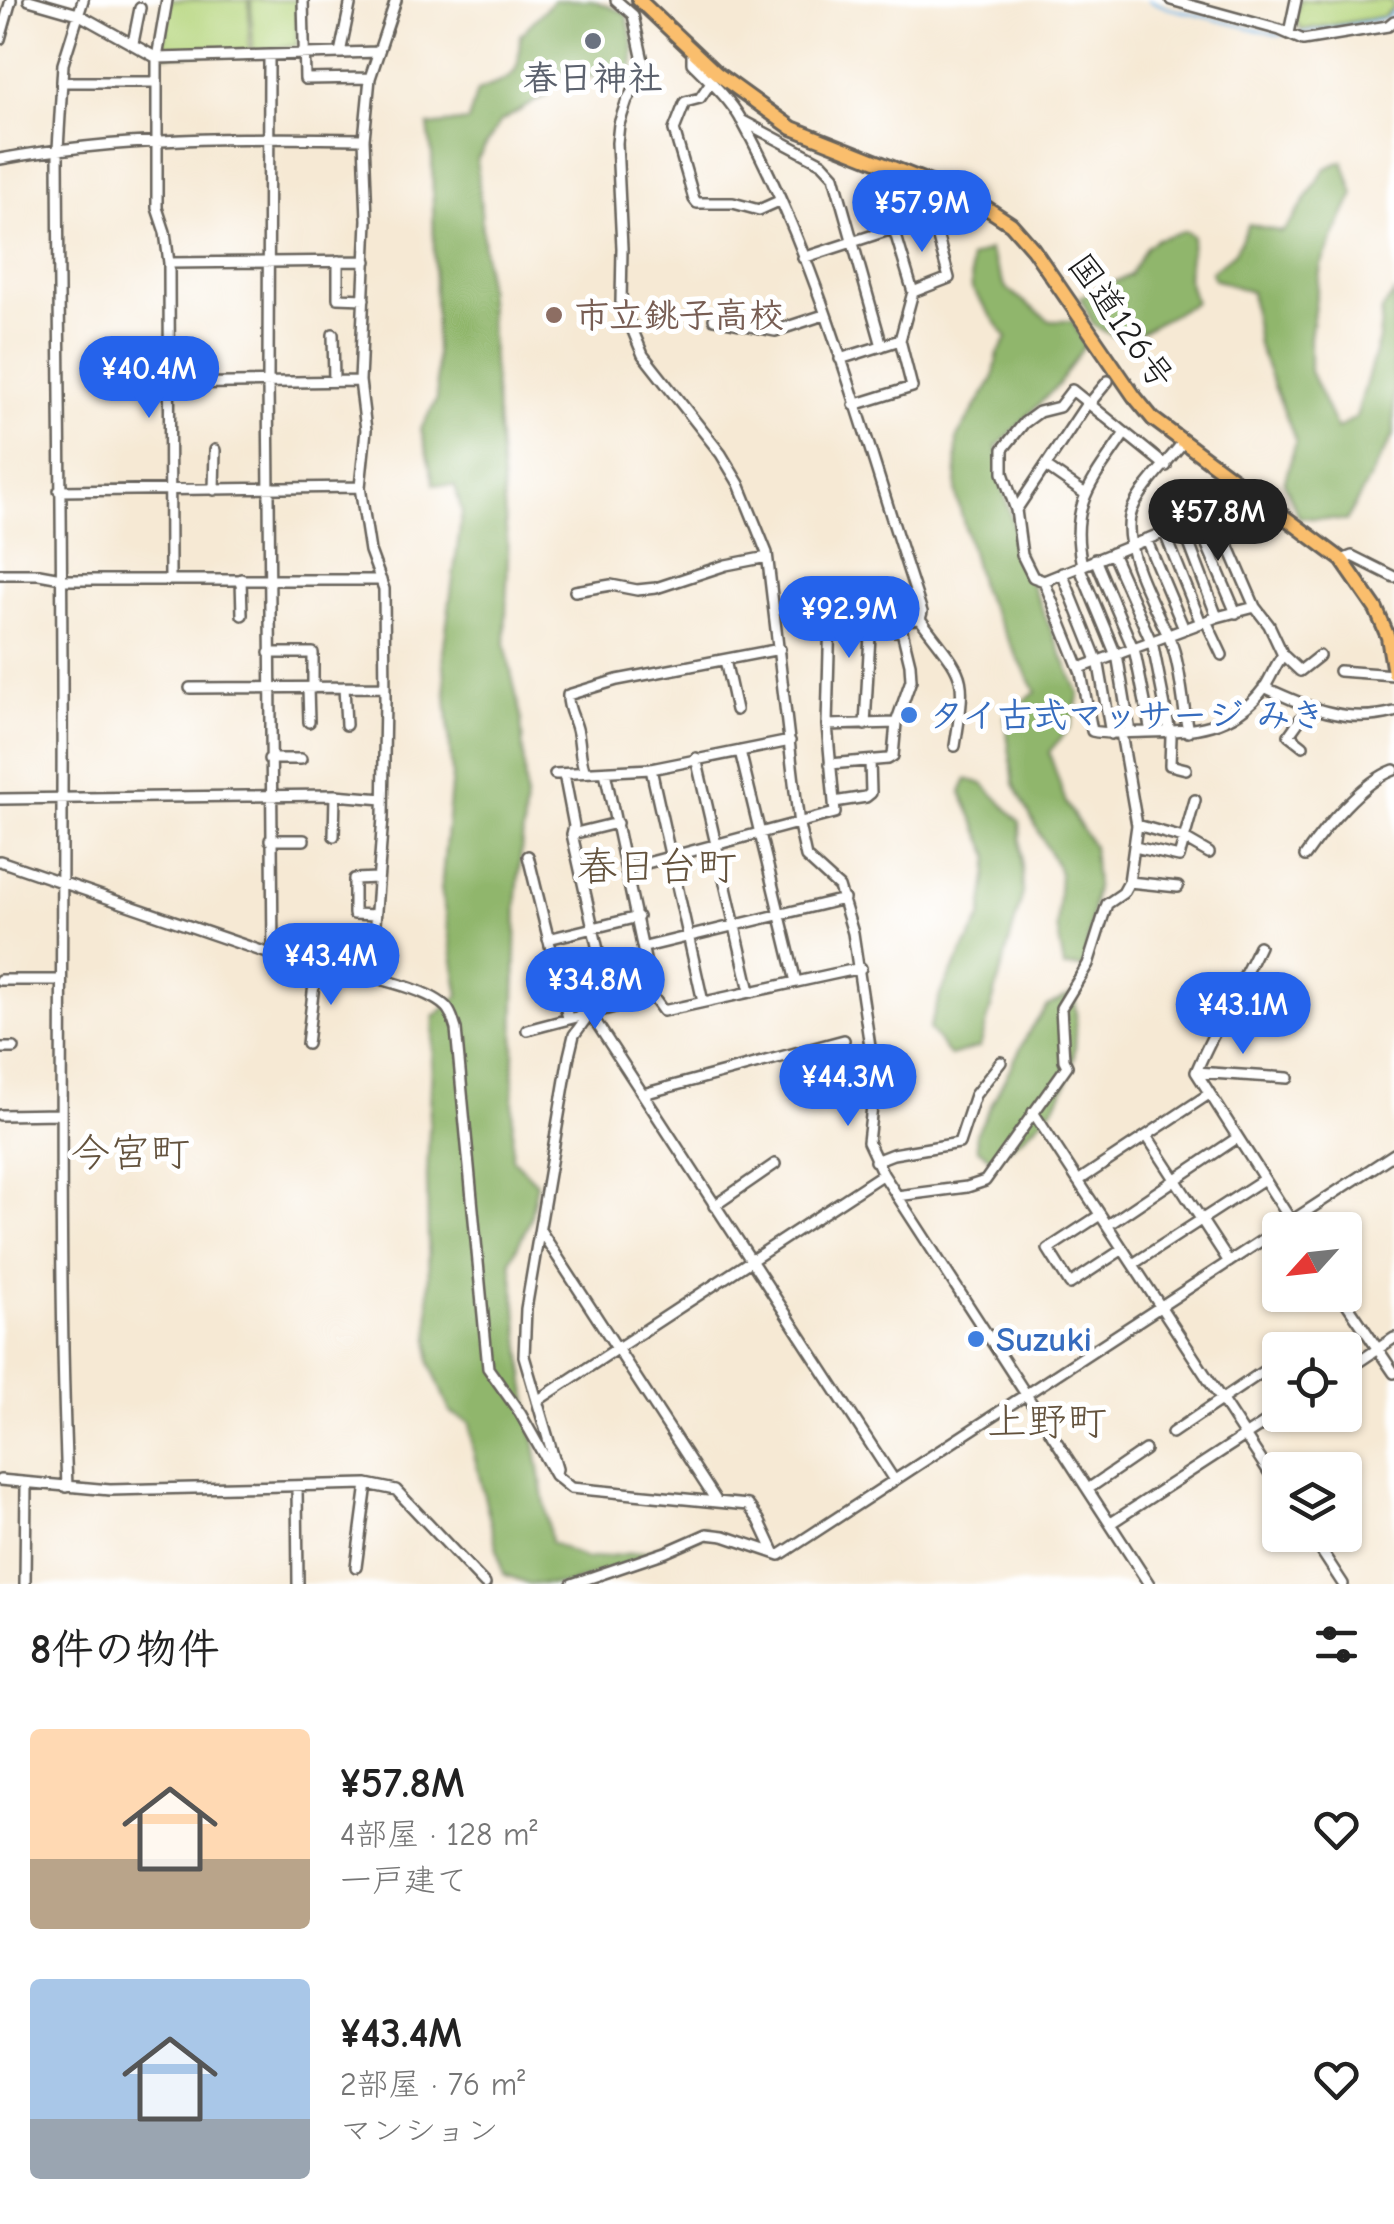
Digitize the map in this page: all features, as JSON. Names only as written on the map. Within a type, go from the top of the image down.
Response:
[{"type":"highway","name":"国道126号","points":[[648,3],[692,52],[742,94],[792,128],[976,201],[1011,224],[1034,249],[1153,419],[1342,560],[1390,628],[1394,674]]},
{"type":"street","points":[[0,38],[12,0]]},
{"type":"street","points":[[30,0],[78,14],[157,58],[378,52]]},
{"type":"street","points":[[68,1487],[61,1114],[58,149],[63,64],[82,0]]},
{"type":"street","points":[[166,0],[157,58],[157,208],[169,263],[170,579]]},
{"type":"street","points":[[303,0],[305,79],[370,78]]},
{"type":"street","points":[[340,53],[351,0]]},
{"type":"street","points":[[367,975],[383,798],[385,687],[381,580],[370,550],[360,487],[366,430],[360,381],[366,261],[364,139],[370,78],[396,0]]},
{"type":"street","points":[[616,0],[633,16],[643,61],[639,81],[619,124],[617,143],[622,248],[620,302],[643,355],[721,454],[739,484],[767,556],[806,857],[839,886],[860,968],[875,1080],[868,1142],[883,1174],[1149,1584]]},
{"type":"street","points":[[1171,0],[1302,40],[1388,26],[1394,21]]},
{"type":"street","points":[[1289,33],[1296,0]]},
{"type":"street","points":[[132,43],[140,8]]},
{"type":"street","points":[[692,52],[692,64],[712,82],[741,120],[803,258],[840,358],[922,612],[920,619]]},
{"type":"street","points":[[268,57],[272,955]]},
{"type":"street","points":[[62,82],[157,82]]},
{"type":"street","points":[[712,82],[700,98],[685,102],[674,130],[694,199],[697,203],[733,203],[759,210],[779,202]]},
{"type":"street","points":[[741,120],[822,163],[834,176],[882,346]]},
{"type":"street","points":[[0,159],[157,139],[364,139]]},
{"type":"street","points":[[803,258],[932,216],[949,278],[913,292]]},
{"type":"street","points":[[854,405],[912,387],[900,340],[913,292],[894,229]]},
{"type":"street","points":[[338,261],[338,298],[364,299]]},
{"type":"street","points":[[169,263],[366,261]]},
{"type":"street","points":[[714,319],[774,331],[824,315]]},
{"type":"street","points":[[333,334],[334,381]]},
{"type":"street","points":[[840,358],[900,340]]},
{"type":"street","points":[[168,384],[360,381]]},
{"type":"street","points":[[1016,510],[1088,403],[1108,382]]},
{"type":"street","points":[[1166,466],[1072,390],[1059,407],[1040,412],[1003,449],[1003,473],[1016,510],[1022,555],[1033,577],[1044,581],[1214,512],[1230,477]]},
{"type":"street","points":[[1120,733],[1118,660],[1081,565],[1078,520],[1084,493],[1125,433]]},
{"type":"street","points":[[1184,442],[1131,512],[1130,545],[1170,640],[1188,732]]},
{"type":"street","points":[[214,490],[216,450]]},
{"type":"street","points":[[1045,466],[1084,493]]},
{"type":"street","points":[[59,491],[360,487]]},
{"type":"street","points":[[1214,512],[1255,607],[1269,625],[1283,655],[1300,670],[1319,656]]},
{"type":"street","points":[[1196,519],[1236,612]]},
{"type":"street","points":[[1182,524],[1217,617]]},
{"type":"street","points":[[1164,532],[1203,622],[1222,655]]},
{"type":"street","points":[[1146,539],[1184,629]]},
{"type":"street","points":[[1112,553],[1152,646],[1169,732],[1170,765],[1186,769]]},
{"type":"street","points":[[574,591],[612,585],[638,590],[656,588],[767,556]]},
{"type":"street","points":[[1342,560],[1352,556],[1394,577]]},
{"type":"street","points":[[1095,560],[1132,647],[1150,732]]},
{"type":"street","points":[[897,1196],[967,1187],[985,1180],[1068,1066],[1064,1060],[1061,1008],[1088,964],[1107,904],[1124,893],[1130,882],[1137,824],[1120,733],[1062,573]]},
{"type":"street","points":[[0,574],[38,574],[61,579],[381,580]]},
{"type":"street","points":[[242,580],[242,615]]},
{"type":"street","points":[[1044,581],[1080,668],[1092,731],[1188,732],[1212,726],[1237,714],[1264,688],[1283,655]]},
{"type":"street","points":[[628,868],[834,813],[827,725],[830,615],[891,592],[902,620],[920,619]]},
{"type":"street","points":[[865,724],[872,599]]},
{"type":"street","points":[[1080,668],[1217,617],[1255,607]]},
{"type":"street","points":[[920,619],[962,676],[964,697],[955,746]]},
{"type":"street","points":[[830,764],[893,756],[896,723],[911,680],[910,664],[902,631],[870,631]]},
{"type":"street","points":[[586,772],[580,759],[578,731],[566,702],[568,696],[617,680],[780,649]]},
{"type":"street","points":[[269,653],[313,653],[309,722]]},
{"type":"street","points":[[725,660],[736,710]]},
{"type":"street","points":[[1340,671],[1394,674]]},
{"type":"street","points":[[190,688],[385,687]]},
{"type":"street","points":[[344,688],[346,726]]},
{"type":"street","points":[[1264,688],[1325,714],[1360,717],[1394,712]]},
{"type":"street","points":[[1303,746],[1289,735],[1309,707]]},
{"type":"street","points":[[827,725],[896,723]]},
{"type":"street","points":[[611,1008],[572,834],[574,826],[559,774],[651,769],[790,741]]},
{"type":"street","points":[[740,751],[796,982]]},
{"type":"street","points":[[696,758],[750,991]]},
{"type":"street","points":[[269,759],[301,759]]},
{"type":"street","points":[[834,802],[871,793],[870,761]]},
{"type":"street","points":[[651,769],[703,1002]]},
{"type":"street","points":[[1305,856],[1374,779],[1394,770]]},
{"type":"street","points":[[605,772],[653,997],[664,1011],[860,968]]},
{"type":"street","points":[[0,800],[270,795],[383,798]]},
{"type":"street","points":[[334,836],[335,795]]},
{"type":"street","points":[[1136,846],[1179,856],[1194,800]]},
{"type":"street","points":[[572,834],[617,823]]},
{"type":"street","points":[[1137,824],[1183,838],[1209,853]]},
{"type":"street","points":[[270,840],[304,840]]},
{"type":"street","points":[[528,856],[568,1018]]},
{"type":"street","points":[[0,861],[272,955],[316,968],[367,975],[432,997],[450,1010],[456,1028],[488,1368],[559,1478],[570,1488],[748,1505],[774,1552]]},
{"type":"street","points":[[375,915],[354,914],[354,879],[377,878]]},
{"type":"street","points":[[1130,882],[1178,887]]},
{"type":"street","points":[[644,948],[844,899]]},
{"type":"street","points":[[548,939],[638,917]]},
{"type":"street","points":[[1259,946],[1204,1048],[1196,1072],[1286,1212]]},
{"type":"street","points":[[307,1044],[316,968]]},
{"type":"street","points":[[0,980],[60,980]]},
{"type":"street","points":[[527,1030],[653,997]]},
{"type":"street","points":[[559,1478],[524,1356],[526,1309],[569,1056],[574,1035],[590,1014]]},
{"type":"street","points":[[590,1014],[894,1480]]},
{"type":"street","points":[[643,1094],[844,1040]]},
{"type":"street","points":[[0,1048],[14,1048]]},
{"type":"street","points":[[876,1161],[893,1154],[958,1143],[975,1095],[1001,1062]]},
{"type":"street","points":[[1196,1072],[1288,1078]]},
{"type":"street","points":[[1078,1181],[1209,1094]]},
{"type":"street","points":[[1033,1112],[1262,1462]]},
{"type":"street","points":[[0,1115],[61,1114]]},
{"type":"street","points":[[1147,1136],[1229,1262]]},
{"type":"street","points":[[1108,1225],[1238,1138]]},
{"type":"street","points":[[1312,1212],[1394,1154]]},
{"type":"street","points":[[714,1206],[775,1164]]},
{"type":"street","points":[[537,1402],[883,1174]]},
{"type":"street","points":[[1133,1264],[1264,1179]]},
{"type":"street","points":[[1100,1215],[1048,1249],[1070,1284],[1124,1249]]},
{"type":"street","points":[[540,1230],[717,1502]]},
{"type":"street","points":[[572,1584],[708,1534],[780,1556],[1026,1392],[1262,1243]]},
{"type":"street","points":[[1353,1312],[1394,1374]]},
{"type":"street","points":[[1362,1359],[1394,1338]]},
{"type":"street","points":[[1172,1434],[1262,1372]]},
{"type":"street","points":[[1110,1523],[1262,1425]]},
{"type":"street","points":[[1088,1489],[1144,1450]]},
{"type":"street","points":[[0,1480],[110,1490],[366,1484],[396,1490],[485,1584]]},
{"type":"street","points":[[25,1584],[26,1483]]},
{"type":"street","points":[[356,1567],[366,1484]]},
{"type":"street","points":[[298,1486],[298,1584]]},
{"type":"street","points":[[1322,1552],[1343,1584]]},
{"type":"green space","points":[[170,0],[249,0],[249,52],[165,55],[162,51]]},
{"type":"green space","points":[[251,0],[297,0],[297,46],[253,51]]},
{"type":"green space","points":[[554,0],[592,0],[626,13],[633,42],[633,81],[547,72],[548,94],[500,122],[477,160],[508,555],[505,644],[521,717],[526,798],[517,895],[512,1158],[537,1183],[530,1220],[511,1260],[525,1382],[551,1542],[586,1559],[648,1551],[705,1527],[707,1534],[569,1584],[530,1584],[503,1574],[470,1423],[450,1412],[430,1363],[427,1176],[434,1017],[459,996],[441,889],[452,776],[443,652],[462,513],[455,486],[434,484],[421,429],[437,399],[432,155],[428,126],[468,121],[477,91],[513,74],[520,35]]},
{"type":"green space","points":[[1300,0],[1391,0],[1394,7],[1385,16],[1301,30],[1295,18]]},
{"type":"green space","points":[[1343,161],[1354,194],[1321,265],[1310,338],[1310,371],[1337,429],[1356,417],[1379,339],[1382,310],[1394,293],[1394,434],[1346,521],[1299,517],[1284,483],[1296,442],[1258,345],[1251,292],[1214,279],[1211,272],[1235,252],[1249,224],[1282,232],[1326,168]]},
{"type":"green space","points":[[1185,231],[1193,236],[1187,277],[1195,302],[1125,341],[1094,326],[1080,297],[1130,275],[1146,247],[1157,239]]},
{"type":"green space","points":[[989,250],[1006,288],[1050,321],[1073,321],[1085,345],[1058,385],[997,447],[1003,488],[1027,574],[1079,694],[1071,726],[1049,752],[1066,803],[1093,847],[1096,886],[1084,967],[1064,967],[1057,927],[1060,873],[1014,784],[1005,716],[1036,692],[981,589],[956,494],[957,437],[993,379],[998,354],[1007,338],[972,289],[970,258]]},
{"type":"green space","points":[[967,779],[983,784],[1020,822],[1023,893],[980,1047],[950,1056],[929,1029],[941,992],[981,918],[990,856],[961,792]]},
{"type":"green space","points":[[1074,993],[1074,1055],[1062,1092],[1041,1121],[993,1160],[977,1148],[976,1134],[1031,1028],[1047,1006]]},
{"type":"waterway","points":[[1149,0],[1282,36]]},
{"type":"waterway","points":[[1300,34],[1387,18],[1394,11]]},
{"type":"place","name":"春日神社","points":[[593,41]]},
{"type":"place","name":"市立銚子高校","points":[[554,315]]},
{"type":"place","name":"タイ古式マッサージ みき","points":[[909,715]]},
{"type":"place","name":"Suzuki","points":[[976,1339]]},
{"type":"district","name":"春日台町","points":[[657,867]]},
{"type":"district","name":"今宮町","points":[[130,1153]]},
{"type":"district","name":"上野町","points":[[1047,1422]]}]
